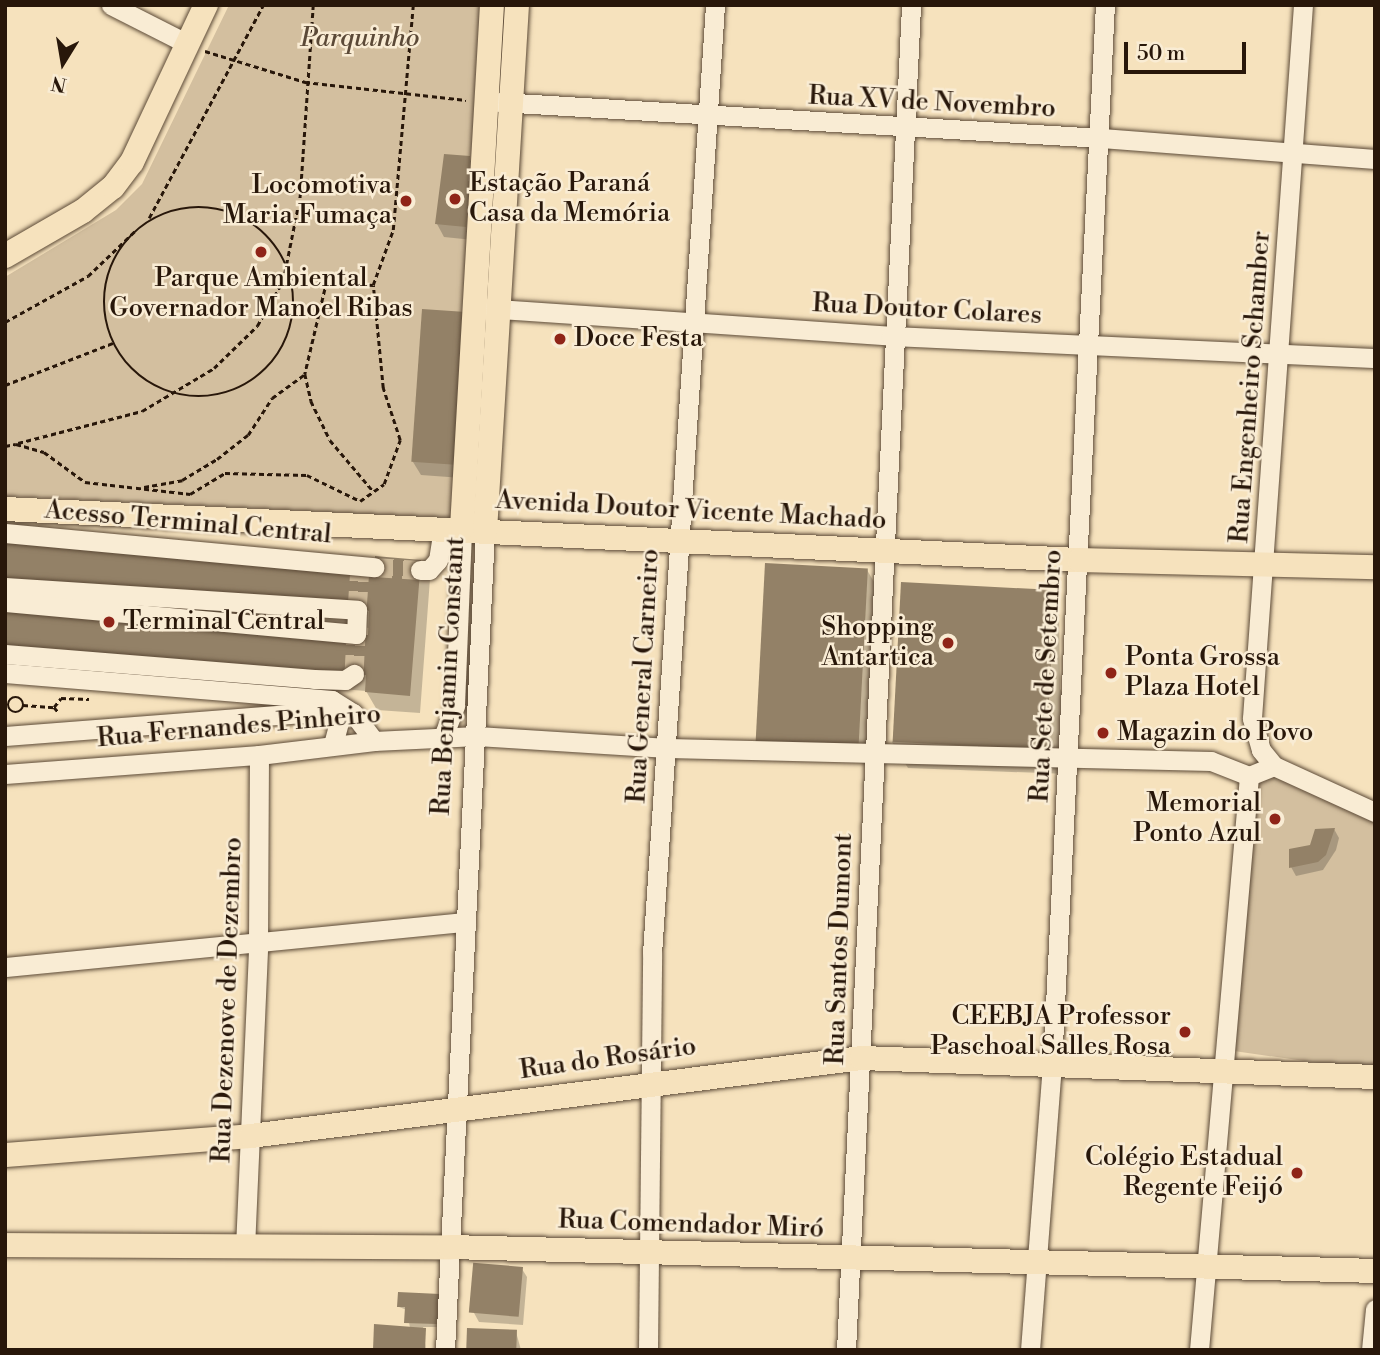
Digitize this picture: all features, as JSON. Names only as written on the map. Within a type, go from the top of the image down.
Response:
[{"type":"main road","points":[[5,256],[83,211],[113,187],[132,162],[206,5]]},
{"type":"main road","name":"Rua Benjamin Constant","points":[[464,529],[487,308],[498,102],[492,5]]},
{"type":"main road","name":"Rua Benjamin Constant","points":[[498,102],[517,5]]},
{"type":"main road","name":"Avenida Doutor Vicente Machado","points":[[5,509],[464,529],[678,543],[1080,560],[1265,562],[1375,567]]},
{"type":"main road","name":"Rua do Rosário","points":[[5,1155],[251,1136],[651,1082],[862,1058],[1221,1068],[1375,1077]]},
{"type":"main road","name":"Rua Comendador Miró","points":[[5,1245],[449,1247],[851,1260],[1206,1264],[1375,1271]]},
{"type":"street","points":[[111,5],[188,44]]},
{"type":"street","name":"Rua General Carneiro","points":[[648,1350],[652,954],[668,748],[678,543],[696,323],[716,5]]},
{"type":"street","name":"Rua Santos Dumont","points":[[846,1350],[862,1058],[891,336],[911,5]]},
{"type":"street","name":"Rua Sete de Setembro","points":[[1030,1350],[1052,1065],[1080,560],[1105,5]]},
{"type":"street","name":"Rua Engenheiro Schamber","points":[[1274,766],[1261,750],[1252,718],[1281,357],[1303,5]]},
{"type":"street","name":"Rua XV de Novembro","points":[[498,102],[710,118],[1101,138],[1375,159]]},
{"type":"street","name":"Rua Doutor Colares","points":[[487,308],[891,336],[1281,357],[1375,358]]},
{"type":"street","points":[[420,570],[434,566],[464,529]]},
{"type":"street","name":"Rua Benjamin Constant","points":[[444,1350],[454,1110],[477,736],[464,529]]},
{"type":"street","name":"Rua Benjamin Constant","points":[[443,737],[456,696],[464,529]]},
{"type":"street","name":"Acesso Terminal Central","points":[[5,533],[365,568]]},
{"type":"street","points":[[5,587],[358,610],[356,634],[5,602]]},
{"type":"street","points":[[5,653],[314,679],[345,680],[354,674]]},
{"type":"street","points":[[5,673],[332,701],[353,713],[374,741]]},
{"type":"street","points":[[5,736],[319,712],[339,722],[333,745]]},
{"type":"street","name":"Rua Fernandes Pinheiro","points":[[5,774],[259,755],[374,741],[477,736],[668,748],[1069,760],[1211,761],[1249,776]]},
{"type":"street","name":"Rua Dezenove de Dezembro","points":[[245,1248],[258,945],[259,755]]},
{"type":"street","points":[[1199,1350],[1221,1068],[1249,776],[1274,766],[1375,812]]},
{"type":"street","points":[[5,967],[258,945],[466,922]]},
{"type":"street","points":[[1371,1350],[1375,1309]]},
{"type":"path","points":[[5,322],[88,276],[145,221],[188,207],[226,211],[263,232],[287,260],[292,279],[295,302],[288,336],[256,377],[224,394],[172,393],[145,381],[113,343],[104,309],[108,269],[145,221],[263,5]]},
{"type":"path","points":[[5,447],[142,411],[214,368],[257,326],[283,281],[300,196],[305,82],[313,5]]},
{"type":"path","points":[[16,444],[44,452],[85,482],[190,494],[225,473],[307,475],[360,501],[384,484],[400,440],[383,388],[373,285],[393,230],[413,5]]},
{"type":"path","points":[[188,44],[232,62],[305,82],[407,96],[498,102]]},
{"type":"path","points":[[292,279],[373,285]]},
{"type":"path","points":[[327,281],[305,374],[330,440],[374,492]]},
{"type":"path","points":[[5,385],[113,343]]},
{"type":"path","points":[[140,488],[182,480],[218,459],[248,435],[272,398],[305,374]]},
{"type":"path","points":[[23,705],[17,713],[7,706],[15,698],[23,705],[54,707]]},
{"type":"green space","name":"Parque Ambiental Governador Manoel Ribas","points":[[229,5],[480,5],[454,518],[5,496],[5,277],[116,210],[142,184]]},
{"type":"green space","points":[[1275,769],[1375,815],[1375,1071],[1227,1050],[1250,780]]},
{"type":"building","name":"Estação Paraná Casa da Memória","points":[[444,154],[470,156],[468,181],[474,182],[466,227],[435,224]]},
{"type":"building","points":[[422,309],[466,312],[455,465],[411,462]]},
{"type":"building","name":"Terminal Central","points":[[5,542],[374,572],[375,556],[421,560],[410,696],[365,692],[366,675],[5,646],[5,606],[368,635],[369,611],[5,584]]},
{"type":"building","points":[[765,563],[868,568],[858,748],[756,743]]},
{"type":"building","name":"Shopping Antartica","points":[[901,582],[1055,590],[1046,750],[893,742]]},
{"type":"building","points":[[1335,828],[1326,855],[1318,862],[1289,868],[1289,849],[1310,845],[1315,829]]},
{"type":"building","points":[[473,1263],[523,1267],[519,1317],[469,1312]]},
{"type":"building","points":[[398,1292],[440,1294],[437,1324],[404,1323],[405,1307],[397,1307]]},
{"type":"building","points":[[374,1324],[426,1328],[425,1350],[373,1350]]},
{"type":"building","points":[[467,1328],[517,1330],[516,1350],[466,1350]]},
{"type":"tunnel","points":[[374,567],[420,570]]},
{"type":"tunnel","points":[[357,610],[360,571]]},
{"type":"tunnel","points":[[354,674],[356,634]]},
{"type":"place","name":"Estação Paraná Casa da Memória","points":[[455,199]]},
{"type":"place","name":"Locomotiva Maria Fumaça","points":[[406,201]]},
{"type":"place","name":"Parque Ambiental Governador Manoel Ribas","points":[[261,252]]},
{"type":"place","name":"Doce Festa","points":[[560,339]]},
{"type":"place","name":"Terminal Central","points":[[109,622]]},
{"type":"place","name":"Shopping Antartica","points":[[948,643]]},
{"type":"place","name":"Ponta Grossa Plaza Hotel","points":[[1111,673]]},
{"type":"place","name":"Magazin do Povo","points":[[1103,733]]},
{"type":"place","name":"Memorial Ponto Azul","points":[[1275,819]]},
{"type":"place","name":"CEEBJA Professor Paschoal Salles Rosa","points":[[1185,1032]]},
{"type":"place","name":"Colégio Estadual Regente Feijó","points":[[1297,1173]]},
{"type":"park label","name":"Parquinho","points":[[360,39]]}]
